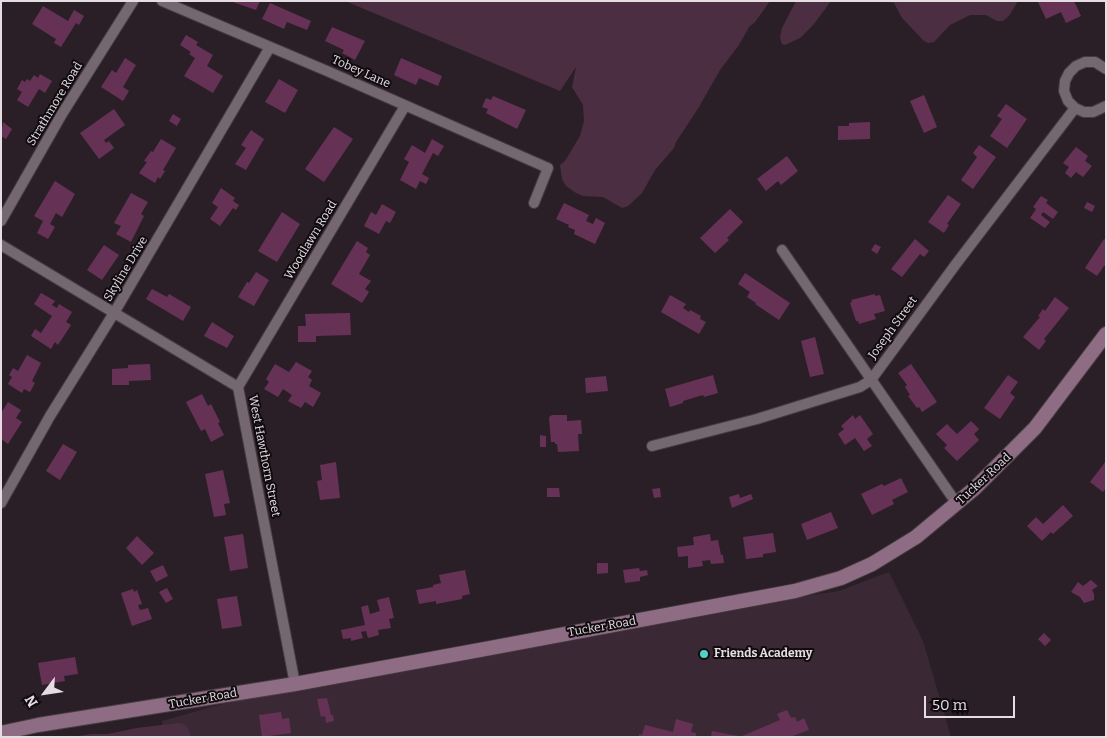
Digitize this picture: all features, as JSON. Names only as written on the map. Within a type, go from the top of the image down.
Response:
[{"type":"main road","name":"Tucker Road","points":[[1,733],[38,725],[295,684],[810,588],[841,578],[872,564],[916,537],[957,504],[1029,435],[1106,334]]},
{"type":"street","name":"Strathmore Road","points":[[1,220],[62,114],[132,1]]},
{"type":"street","name":"Tobey Lane","points":[[162,1],[548,168],[534,203]]},
{"type":"street","name":"Skyline Drive","points":[[1,503],[50,416],[114,313],[270,47]]},
{"type":"street","points":[[1106,69],[1095,62],[1085,62],[1076,66],[1069,72],[1064,91],[1068,100],[1075,108],[1084,112],[1093,112],[1106,106]]},
{"type":"street","name":"Woodlawn Road","points":[[238,387],[405,106]]},
{"type":"street","name":"Joseph Street","points":[[652,446],[757,419],[860,388],[871,380],[956,264],[1075,108]]},
{"type":"street","name":"West Hawthorn Street","points":[[1,245],[238,387],[295,684]]},
{"type":"street","points":[[782,250],[957,504]]},
{"type":"shaded area","points":[[345,1],[770,1],[755,22],[749,27],[739,45],[720,70],[674,148],[655,170],[642,193],[628,206],[622,208],[603,197],[583,196],[576,193],[566,186],[562,179],[560,165],[565,161],[580,136],[584,121],[583,105],[572,87],[576,67],[560,91]]},
{"type":"shaded area","points":[[796,1],[831,1],[814,24],[800,38],[785,45],[782,44],[780,38],[782,28]]},
{"type":"shaded area","points":[[885,1],[1018,1],[1009,16],[1003,21],[997,21],[986,15],[970,15],[950,25],[934,42],[928,43],[902,18],[894,3]]},
{"type":"shaded area","name":"Friends Academy","points":[[889,572],[923,641],[951,737],[163,737],[162,721],[215,706],[320,681],[760,603],[839,591]]},
{"type":"shaded area","points":[[178,723],[188,728],[191,737],[72,737],[108,734]]},
{"type":"building","points":[[230,1],[260,1],[256,10]]},
{"type":"building","points":[[1039,1],[1074,1],[1081,16],[1066,23],[1061,12],[1046,19]]},
{"type":"building","points":[[270,3],[311,21],[307,30],[287,22],[284,29],[262,19]]},
{"type":"building","points":[[43,6],[68,21],[74,10],[84,16],[79,25],[76,23],[61,47],[54,43],[56,39],[32,24]]},
{"type":"building","points":[[332,27],[365,41],[355,60],[342,53],[344,50],[325,41]]},
{"type":"building","points":[[186,35],[198,42],[196,45],[213,55],[207,66],[223,76],[213,93],[184,76],[195,58],[189,54],[191,52],[180,45]]},
{"type":"building","points":[[125,58],[136,65],[123,87],[129,91],[123,101],[101,87],[112,70],[116,73]]},
{"type":"building","points":[[401,58],[442,76],[438,86],[419,78],[416,85],[394,75]]},
{"type":"building","points":[[40,74],[52,81],[45,93],[39,89],[28,107],[17,100],[22,92],[17,89],[22,80],[25,82],[27,79],[30,81],[34,75],[38,78]]},
{"type":"building","points":[[279,79],[298,90],[285,113],[265,102]]},
{"type":"building","points":[[924,95],[937,127],[924,133],[910,101]]},
{"type":"building","points":[[493,96],[526,110],[517,129],[486,113],[488,109],[482,107],[486,98],[491,100]]},
{"type":"building","points":[[1006,104],[1027,119],[1007,148],[990,136],[1002,119],[997,116]]},
{"type":"building","points":[[114,109],[125,125],[104,140],[106,143],[109,141],[114,148],[99,159],[80,133]]},
{"type":"building","points":[[173,114],[181,119],[177,126],[169,121]]},
{"type":"building","points":[[3,122],[12,129],[6,139],[1,136]]},
{"type":"building","points":[[870,122],[870,139],[838,140],[838,126],[849,126],[849,123]]},
{"type":"building","points":[[334,127],[353,139],[324,182],[305,169]]},
{"type":"building","points":[[251,130],[264,139],[246,170],[235,164],[246,148],[241,145]]},
{"type":"building","points":[[161,139],[176,148],[163,170],[165,171],[160,179],[158,177],[155,183],[139,173],[147,162],[144,161],[151,151],[153,152]]},
{"type":"building","points":[[432,139],[444,146],[438,156],[433,153],[422,174],[429,178],[426,184],[420,181],[416,189],[400,180],[409,162],[404,159],[412,145],[425,153]]},
{"type":"building","points":[[979,145],[996,157],[973,189],[961,180],[977,157],[973,153]]},
{"type":"building","points":[[1076,147],[1088,156],[1085,161],[1092,166],[1083,177],[1076,172],[1071,178],[1065,173],[1069,167],[1063,163]]},
{"type":"building","points":[[787,156],[798,171],[781,185],[778,181],[766,191],[757,179]]},
{"type":"building","points":[[55,181],[75,194],[62,217],[56,213],[50,224],[55,227],[48,239],[37,233],[43,221],[34,216]]},
{"type":"building","points":[[221,188],[235,198],[233,201],[239,205],[236,210],[233,208],[220,226],[210,219],[218,207],[212,203]]},
{"type":"building","points":[[131,193],[148,202],[141,214],[144,216],[131,242],[116,234],[121,226],[114,223]]},
{"type":"building","points":[[948,195],[961,204],[947,224],[949,225],[944,233],[928,222]]},
{"type":"building","points":[[1041,196],[1048,200],[1046,203],[1058,212],[1053,219],[1043,212],[1041,215],[1050,222],[1045,228],[1030,218],[1036,209],[1033,207]]},
{"type":"building","points":[[1087,202],[1095,206],[1092,212],[1084,208]]},
{"type":"building","points":[[564,203],[589,215],[586,221],[593,224],[596,218],[605,223],[595,244],[574,234],[575,230],[568,227],[569,225],[556,219]]},
{"type":"building","points":[[382,204],[396,212],[390,223],[386,221],[379,234],[364,226],[371,212],[376,215]]},
{"type":"building","points":[[730,209],[743,222],[727,238],[729,240],[715,253],[700,238]]},
{"type":"building","points":[[282,212],[300,224],[277,262],[258,251]]},
{"type":"building","points":[[915,239],[929,251],[924,257],[920,254],[902,277],[891,269]]},
{"type":"building","points":[[1104,239],[1106,240],[1106,266],[1097,276],[1085,268]]},
{"type":"building","points":[[357,241],[368,248],[366,252],[370,255],[359,274],[371,281],[365,289],[369,292],[362,303],[331,284]]},
{"type":"building","points":[[875,244],[881,247],[877,254],[871,250]]},
{"type":"building","points":[[104,245],[119,255],[102,280],[87,270]]},
{"type":"building","points":[[256,272],[269,280],[254,306],[238,297]]},
{"type":"building","points":[[745,273],[790,303],[779,320],[747,297],[750,292],[738,284]]},
{"type":"building","points":[[152,289],[167,297],[169,294],[191,307],[183,321],[146,299]]},
{"type":"building","points":[[41,293],[55,301],[52,305],[57,308],[59,304],[72,312],[66,322],[71,325],[58,345],[55,342],[51,349],[31,336],[35,329],[41,333],[52,316],[34,304]]},
{"type":"building","points":[[875,294],[875,296],[880,295],[885,311],[874,314],[876,319],[859,324],[856,321],[850,303],[852,302],[851,300]]},
{"type":"building","points":[[670,295],[686,304],[683,308],[701,316],[700,319],[706,322],[699,334],[661,312]]},
{"type":"building","points":[[1055,297],[1069,308],[1044,339],[1046,341],[1039,350],[1023,337],[1040,317],[1038,316],[1043,309],[1045,311]]},
{"type":"building","points":[[350,313],[351,335],[316,336],[316,342],[298,342],[298,326],[306,326],[305,314]]},
{"type":"building","points":[[212,322],[234,336],[227,348],[204,336]]},
{"type":"building","points":[[815,337],[824,374],[810,377],[801,341]]},
{"type":"building","points":[[27,355],[41,363],[32,381],[35,383],[30,392],[24,389],[22,393],[8,384],[12,377],[9,375],[13,368],[18,371]]},
{"type":"building","points":[[296,362],[312,371],[308,377],[312,380],[309,386],[321,393],[313,407],[305,402],[301,408],[288,401],[292,395],[283,389],[278,397],[264,389],[269,382],[266,379],[275,364],[289,372]]},
{"type":"building","points":[[150,364],[151,380],[129,381],[129,385],[112,385],[112,369],[128,368],[128,365]]},
{"type":"building","points":[[911,364],[937,402],[922,412],[908,396],[910,395],[905,387],[907,385],[898,373]]},
{"type":"building","points":[[713,375],[718,393],[704,397],[703,395],[670,407],[665,389]]},
{"type":"building","points":[[1008,375],[1018,382],[1010,393],[1015,397],[1000,419],[984,408]]},
{"type":"building","points":[[606,376],[608,391],[586,393],[585,378]]},
{"type":"building","points":[[202,394],[208,406],[211,404],[224,435],[211,442],[205,429],[201,431],[186,402]]},
{"type":"building","points":[[8,402],[21,410],[16,418],[22,422],[8,444],[1,439],[1,413]]},
{"type":"building","points":[[552,415],[567,415],[567,421],[581,420],[582,434],[578,434],[579,451],[558,452],[557,444],[551,442],[549,417]]},
{"type":"building","points":[[853,415],[855,419],[860,415],[873,434],[867,439],[872,446],[864,451],[855,438],[845,445],[838,434],[844,429],[841,426]]},
{"type":"building","points":[[971,421],[979,429],[974,434],[979,440],[957,461],[944,448],[947,445],[936,434],[947,424],[957,434]]},
{"type":"building","points":[[540,435],[546,436],[546,447],[540,447]]},
{"type":"building","points":[[63,444],[77,452],[60,480],[46,471]]},
{"type":"building","points":[[1106,461],[1106,488],[1103,492],[1090,482]]},
{"type":"building","points":[[336,462],[340,498],[320,500],[317,481],[322,480],[320,465]]},
{"type":"building","points":[[223,470],[230,503],[224,504],[226,515],[214,517],[205,474]]},
{"type":"building","points":[[901,478],[908,492],[892,500],[894,504],[872,515],[861,494]]},
{"type":"building","points":[[547,488],[559,488],[560,497],[547,497]]},
{"type":"building","points":[[660,488],[661,497],[654,498],[652,489]]},
{"type":"building","points":[[739,494],[740,498],[751,494],[753,499],[732,508],[729,497]]},
{"type":"building","points":[[1063,505],[1073,516],[1042,541],[1027,526],[1036,517],[1043,524]]},
{"type":"building","points":[[831,512],[838,528],[807,540],[801,524]]},
{"type":"building","points":[[773,533],[776,552],[763,554],[763,557],[746,559],[743,537]]},
{"type":"building","points":[[243,534],[248,568],[230,571],[224,537]]},
{"type":"building","points":[[710,534],[711,541],[718,540],[724,563],[711,564],[710,560],[702,561],[703,566],[688,568],[688,556],[678,557],[677,547],[694,545],[693,537]]},
{"type":"building","points":[[137,536],[154,553],[142,565],[126,548]]},
{"type":"building","points":[[597,563],[608,563],[608,573],[597,574]]},
{"type":"building","points":[[163,565],[168,576],[156,582],[150,571]]},
{"type":"building","points":[[639,568],[640,571],[647,570],[648,575],[640,577],[640,581],[625,583],[623,570]]},
{"type":"building","points":[[465,570],[470,594],[462,596],[462,599],[436,604],[436,601],[419,604],[416,590],[433,587],[433,585],[441,583],[439,575]]},
{"type":"building","points":[[1091,580],[1098,586],[1092,590],[1094,600],[1084,603],[1080,597],[1071,592],[1078,582],[1083,586]]},
{"type":"building","points":[[167,588],[173,599],[166,603],[159,592]]},
{"type":"building","points":[[133,589],[134,592],[137,590],[142,604],[138,605],[140,610],[148,608],[152,619],[132,626],[121,593]]},
{"type":"building","points":[[237,596],[242,626],[222,629],[217,599]]},
{"type":"building","points":[[389,597],[394,618],[389,619],[391,628],[378,630],[379,635],[368,638],[366,631],[361,632],[363,638],[351,641],[351,638],[343,639],[341,630],[365,625],[361,607],[368,605],[370,614],[380,611],[377,600]]},
{"type":"building","points":[[1044,633],[1051,640],[1045,646],[1038,639]]},
{"type":"building","points":[[75,657],[78,674],[64,676],[65,681],[42,685],[38,663]]},
{"type":"building","points":[[327,698],[334,721],[326,723],[325,716],[321,717],[317,699]]},
{"type":"building","points":[[787,710],[791,718],[795,717],[797,722],[804,718],[809,730],[790,737],[740,737],[780,720],[777,714]]},
{"type":"building","points":[[281,712],[282,719],[289,718],[291,733],[262,737],[259,715]]},
{"type":"building","points":[[676,719],[693,724],[691,732],[696,733],[696,737],[639,737],[639,734],[642,735],[645,725],[673,732]]},
{"type":"building","points":[[712,731],[738,736],[738,737],[711,737]]},
{"type":"place","name":"Friends Academy","points":[[704,654]]}]
